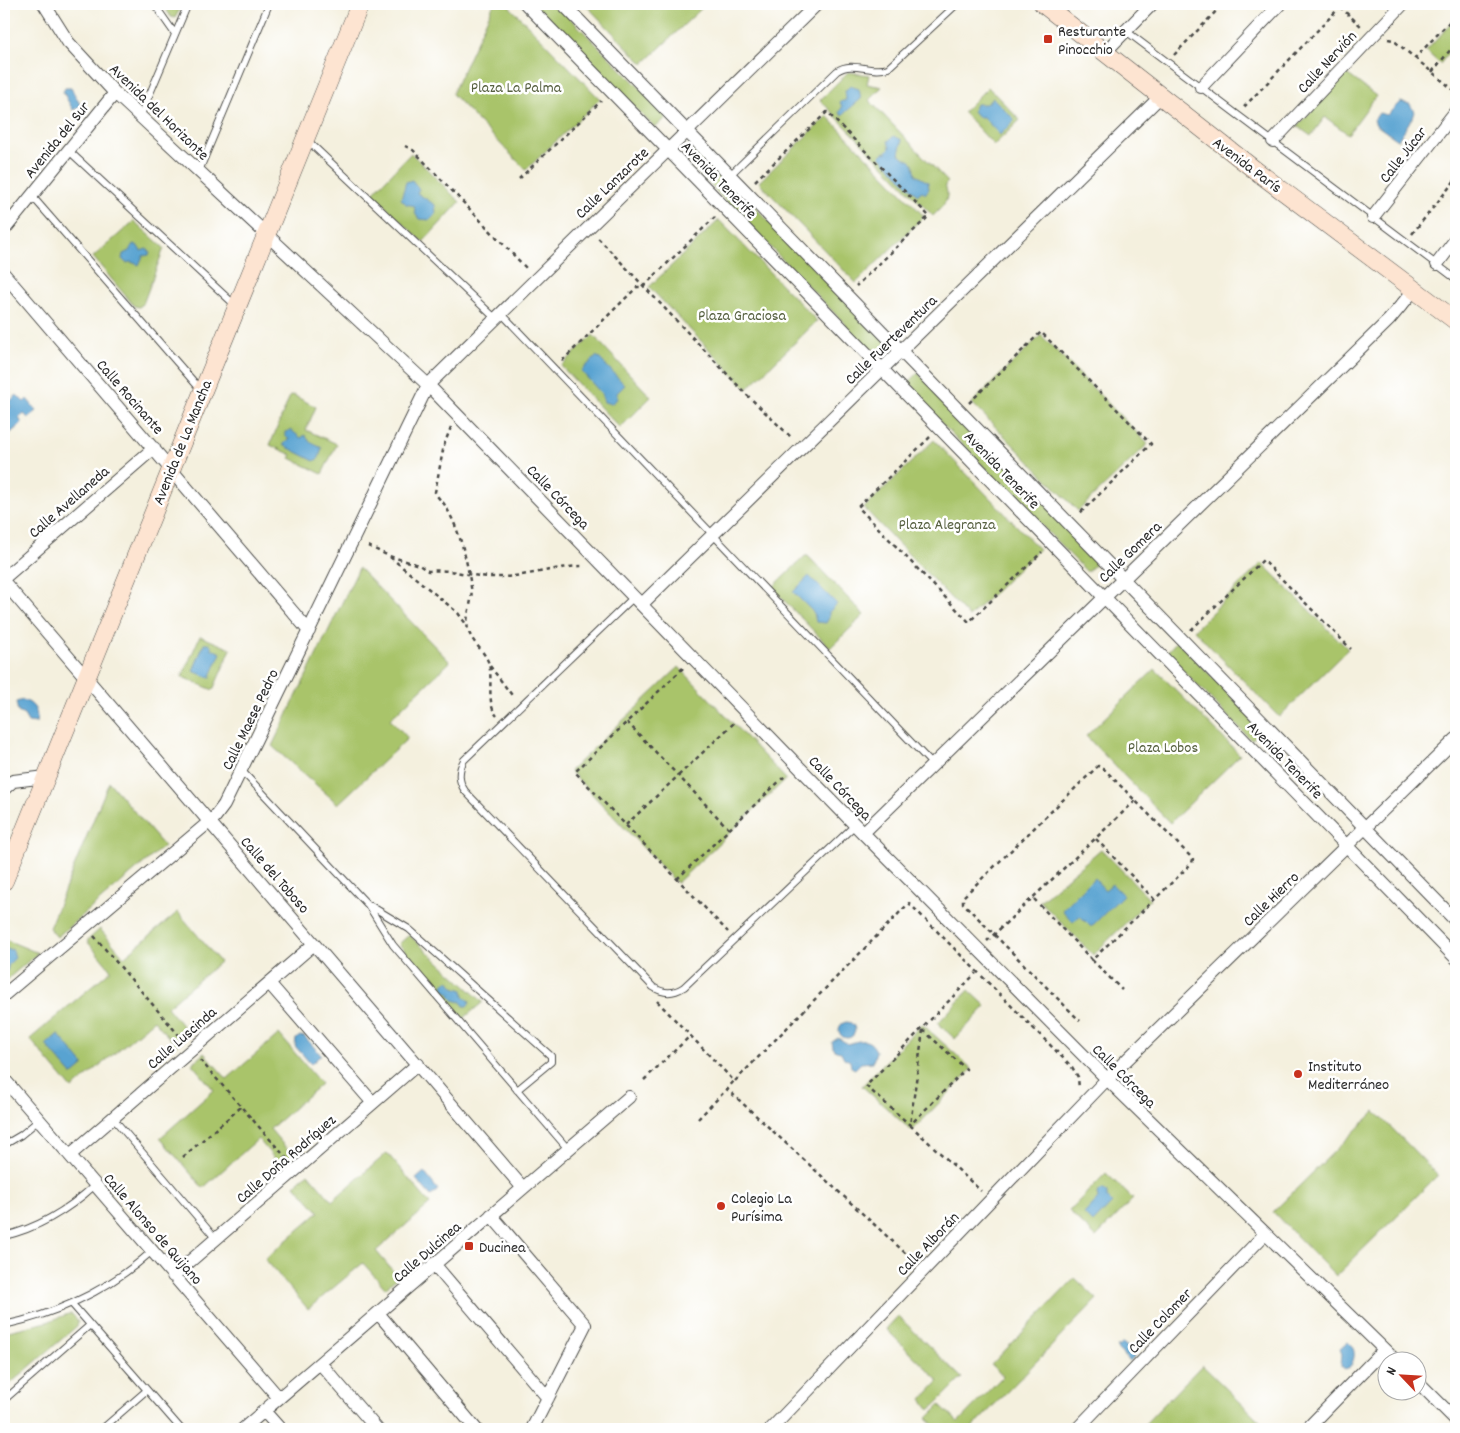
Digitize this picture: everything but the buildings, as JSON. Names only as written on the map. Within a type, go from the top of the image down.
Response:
[{"type":"main road","name":"Avenida de La Mancha","points":[[4,881],[265,234],[360,4]]},
{"type":"main road","name":"Avenida París","points":[[1042,4],[1160,97],[1456,321]]},
{"type":"street","name":"Avenida del Horizonte","points":[[44,4],[68,42],[115,93],[265,234]]},
{"type":"street","name":"Avenida Tenerife","points":[[526,4],[1456,958]]},
{"type":"street","name":"Avenida Tenerife","points":[[563,4],[1456,920]]},
{"type":"street","name":"Calle Lanzarote","points":[[428,385],[818,4]]},
{"type":"street","points":[[1104,53],[1152,4]]},
{"type":"street","points":[[1201,88],[1280,4]]},
{"type":"street","name":"Calle Nervión","points":[[1273,141],[1403,4]]},
{"type":"street","name":"Avenida del Sur","points":[[4,230],[115,93]]},
{"type":"street","name":"Calle Fuerteventura","points":[[639,600],[712,535],[1160,97]]},
{"type":"street","name":"Calle Júcar","points":[[1373,217],[1456,111]]},
{"type":"street","name":"Calle Córcega","points":[[265,234],[428,385],[639,600],[859,829],[1107,1079],[1384,1350]]},
{"type":"street","points":[[1437,264],[1456,239]]},
{"type":"street","name":"Calle Rocinante","points":[[4,274],[171,467],[309,631]]},
{"type":"street","name":"Calle Gomera","points":[[859,829],[933,764],[1105,598],[1389,320],[1414,290]]},
{"type":"street","name":"Calle Maese Pedro","points":[[4,996],[209,821],[224,805],[428,385]]},
{"type":"street","name":"Calle Avellaneda","points":[[4,580],[154,448]]},
{"type":"street","name":"Calle del Toboso","points":[[4,580],[524,1188]]},
{"type":"street","name":"Calle Hierro","points":[[1107,1079],[1456,739]]},
{"type":"street","points":[[4,789],[13,781],[46,777]]},
{"type":"street","name":"Calle Luscinda","points":[[70,1155],[314,944]]},
{"type":"street","points":[[269,983],[373,1103]]},
{"type":"street","name":"Calle Doña Rodríguez","points":[[173,1276],[418,1064]]},
{"type":"street","name":"Calle Alonso de Quijano","points":[[4,1079],[279,1398]]},
{"type":"street","name":"Calle Alborán","points":[[771,1429],[1107,1079]]},
{"type":"street","name":"Calle Dulcinea","points":[[243,1429],[629,1097]]},
{"type":"street","points":[[492,1215],[585,1325],[532,1429]]},
{"type":"street","name":"Calle Colomer","points":[[1077,1429],[1265,1234]]},
{"type":"street","points":[[434,1264],[548,1398]]},
{"type":"street","points":[[378,1313],[476,1429]]},
{"type":"street","points":[[1307,1429],[1378,1356]]},
{"type":"street","points":[[320,1363],[377,1429]]},
{"type":"street","points":[[1428,1392],[1456,1420]]},
{"type":"street","points":[[264,1411],[280,1429]]},
{"type":"lane","points":[[154,4],[176,34]]},
{"type":"lane","points":[[140,117],[188,4]]},
{"type":"lane","points":[[199,171],[269,4]]},
{"type":"lane","points":[[730,175],[837,72],[846,67],[878,70],[888,68],[957,4]]},
{"type":"lane","points":[[1126,31],[1456,279]]},
{"type":"lane","points":[[304,138],[554,369],[933,764]]},
{"type":"lane","points":[[68,150],[236,306]]},
{"type":"lane","points":[[31,196],[202,391]]},
{"type":"lane","points":[[639,600],[464,760],[459,773],[459,779],[461,785],[471,798],[653,987],[666,993],[684,987],[859,829]]},
{"type":"lane","points":[[242,771],[368,905],[393,945],[568,1149]]},
{"type":"lane","points":[[368,905],[409,929],[551,1056],[551,1062],[517,1090]]},
{"type":"lane","points":[[113,1118],[216,1239]]},
{"type":"lane","points":[[4,1145],[21,1136],[39,1120]]},
{"type":"lane","points":[[4,1236],[24,1230],[56,1215],[96,1185]]},
{"type":"lane","points":[[4,1325],[47,1314],[72,1304],[119,1278],[152,1251]]},
{"type":"lane","points":[[72,1304],[181,1429]]},
{"type":"lane","points":[[4,1400],[90,1326]]},
{"type":"lane","points":[[102,1429],[147,1390]]},
{"type":"path","points":[[1167,62],[1223,4]]},
{"type":"path","points":[[1337,4],[1372,37],[1393,40],[1456,92]]},
{"type":"path","points":[[1237,114],[1340,7]]},
{"type":"path","points":[[1415,58],[1456,15]]},
{"type":"path","points":[[1432,72],[1456,43]]},
{"type":"path","points":[[519,180],[604,98]]},
{"type":"path","points":[[755,181],[827,112],[929,216],[856,286]]},
{"type":"path","points":[[405,146],[413,150],[462,200],[466,208],[536,278]]},
{"type":"path","points":[[1406,241],[1456,179]]},
{"type":"path","points":[[554,369],[636,287],[643,287],[725,208]]},
{"type":"path","points":[[588,228],[639,280],[643,287],[801,447]]},
{"type":"path","points":[[969,402],[1041,332],[1151,444],[1078,515]]},
{"type":"path","points":[[451,426],[444,445],[435,492],[446,506],[458,532],[469,575],[472,601],[467,625],[469,634],[486,656],[489,665],[492,709],[498,718]]},
{"type":"path","points":[[932,436],[858,507],[969,622],[1043,551]]},
{"type":"path","points":[[368,546],[388,556],[415,563],[428,571],[445,570],[494,578],[562,566],[585,566]]},
{"type":"path","points":[[388,556],[458,613],[467,625]]},
{"type":"path","points":[[1191,630],[1263,560],[1351,649]]},
{"type":"path","points":[[677,661],[690,675]]},
{"type":"path","points":[[489,665],[516,700]]},
{"type":"path","points":[[683,668],[575,772],[729,934],[736,927]]},
{"type":"path","points":[[728,715],[741,728]]},
{"type":"path","points":[[627,722],[729,829]]},
{"type":"path","points":[[626,825],[735,722]]},
{"type":"path","points":[[1080,1021],[963,903],[963,897],[1096,767],[1102,767],[1193,859],[1192,863],[1092,960]]},
{"type":"path","points":[[780,768],[792,781]]},
{"type":"path","points":[[677,879],[786,775]]},
{"type":"path","points":[[987,942],[1136,800]]},
{"type":"path","points":[[1096,839],[1154,899]]},
{"type":"path","points":[[1034,899],[1122,990]]},
{"type":"path","points":[[698,1120],[909,903],[976,973],[1072,1067],[1079,1082],[1077,1095]]},
{"type":"path","points":[[94,935],[183,1040]]},
{"type":"path","points":[[976,973],[923,1030],[866,1086],[984,1193]]},
{"type":"path","points":[[656,1000],[734,1081]]},
{"type":"path","points":[[910,1125],[966,1069],[923,1030]]},
{"type":"path","points":[[910,1125],[923,1030]]},
{"type":"path","points":[[644,1080],[690,1036]]},
{"type":"path","points":[[192,1050],[296,1170]]},
{"type":"path","points":[[727,1090],[916,1263]]},
{"type":"path","points":[[183,1158],[241,1107]]},
{"type":"green space","points":[[162,4],[183,4],[175,18],[171,17]]},
{"type":"green space","name":"Plaza La Palma","points":[[494,4],[507,4],[600,99],[526,170],[452,94]]},
{"type":"green space","points":[[533,4],[556,4],[668,116],[655,128]]},
{"type":"green space","points":[[585,4],[706,4],[643,64]]},
{"type":"green space","points":[[1456,18],[1456,43],[1440,64],[1426,51]]},
{"type":"green space","points":[[848,72],[869,75],[867,84],[882,87],[869,100],[948,182],[945,185],[947,195],[945,202],[933,216],[820,100]]},
{"type":"green space","points":[[1347,74],[1376,96],[1348,134],[1325,117],[1311,136],[1297,126]]},
{"type":"green space","points":[[988,87],[1020,120],[994,145],[963,112]]},
{"type":"green space","points":[[827,116],[924,216],[856,283],[759,182]]},
{"type":"green space","points":[[698,148],[888,345],[885,352],[874,354],[686,160],[687,152]]},
{"type":"green space","points":[[411,153],[460,202],[423,242],[372,194]]},
{"type":"green space","name":"Plaza Graciosa","points":[[719,220],[817,321],[747,389],[649,287]]},
{"type":"green space","points":[[134,221],[164,248],[143,304],[139,307],[134,306],[93,257]]},
{"type":"green space","points":[[593,335],[651,397],[620,428],[561,366]]},
{"type":"green space","points":[[1041,335],[1148,444],[1078,511],[972,403]]},
{"type":"green space","points":[[918,373],[1100,560],[1087,572],[905,386]]},
{"type":"green space","points":[[293,395],[316,407],[306,430],[337,444],[322,474],[290,458],[292,455],[270,445],[290,396]]},
{"type":"green space","name":"Plaza Alegranza","points":[[934,440],[1039,549],[969,617],[864,508]]},
{"type":"green space","points":[[805,556],[808,556],[864,615],[830,648],[772,588]]},
{"type":"green space","points":[[1262,563],[1348,649],[1279,717],[1194,630]]},
{"type":"green space","points":[[359,568],[450,662],[390,719],[408,738],[338,804],[272,746]]},
{"type":"green space","points":[[200,636],[231,649],[213,690],[182,677]]},
{"type":"green space","points":[[1177,641],[1263,729],[1251,740],[1166,653]]},
{"type":"green space","points":[[679,667],[786,779],[677,883],[570,771]]},
{"type":"green space","name":"Plaza Lobos","points":[[1155,669],[1240,755],[1170,823],[1086,736]]},
{"type":"green space","points":[[109,782],[164,846],[57,937],[49,928]]},
{"type":"green space","points":[[1101,849],[1150,899],[1093,955],[1040,901]]},
{"type":"green space","points":[[178,912],[220,962],[167,1007],[189,1034],[176,1046],[154,1020],[72,1089],[30,1039],[111,970],[87,941],[100,929],[124,957]]},
{"type":"green space","points":[[409,935],[483,1002],[463,1019],[399,944]]},
{"type":"green space","points":[[4,939],[38,953],[4,982]]},
{"type":"green space","points":[[969,990],[986,1006],[955,1039],[938,1023]]},
{"type":"green space","points":[[922,1024],[972,1069],[912,1131],[862,1086]]},
{"type":"green space","points":[[279,1034],[321,1084],[270,1129],[293,1156],[281,1166],[258,1139],[203,1188],[160,1138],[214,1090],[192,1064],[204,1053],[227,1079]]},
{"type":"green space","points":[[1375,1111],[1438,1175],[1336,1276],[1273,1212]]},
{"type":"green space","points":[[387,1153],[430,1204],[376,1251],[398,1277],[385,1288],[363,1263],[308,1309],[265,1259],[319,1212],[295,1185],[308,1173],[332,1201]]},
{"type":"green space","points":[[1106,1173],[1133,1199],[1096,1237],[1069,1211]]},
{"type":"green space","points":[[1075,1278],[1097,1299],[971,1429],[939,1429],[927,1418],[940,1405],[958,1422],[1003,1376],[991,1365]]},
{"type":"green space","points":[[72,1314],[78,1321],[77,1326],[4,1389],[4,1332],[47,1322]]},
{"type":"green space","points":[[898,1316],[962,1378],[930,1410],[922,1399],[939,1381],[886,1329]]},
{"type":"green space","points":[[1202,1365],[1268,1429],[1140,1429]]},
{"type":"water","points":[[850,86],[859,89],[861,99],[842,115],[839,113],[842,107],[840,102],[846,100],[845,91]]},
{"type":"water","points":[[65,88],[71,88],[81,106],[73,110],[63,92]]},
{"type":"water","points":[[993,98],[1015,120],[1000,135],[983,117],[978,117],[973,111],[976,104],[986,104]]},
{"type":"water","points":[[1400,102],[1410,104],[1414,112],[1398,140],[1376,125],[1374,120],[1379,113],[1387,115]]},
{"type":"water","points":[[894,136],[902,140],[899,154],[913,163],[916,175],[928,182],[929,189],[925,194],[922,191],[917,195],[880,156],[885,152],[887,153],[890,148],[888,141]]},
{"type":"water","points":[[412,180],[419,189],[417,193],[435,205],[436,213],[430,220],[419,219],[414,206],[406,204],[401,199],[406,182]]},
{"type":"water","points":[[133,244],[137,245],[141,251],[146,249],[150,251],[149,255],[143,256],[139,265],[131,262],[126,263],[122,259],[123,254],[129,251]]},
{"type":"water","points":[[597,356],[625,385],[617,393],[617,399],[611,404],[604,402],[601,393],[581,371]]},
{"type":"water","points":[[17,395],[24,402],[27,399],[37,411],[28,418],[24,414],[19,418],[22,423],[4,439],[4,413],[11,407],[8,403]]},
{"type":"water","points":[[291,430],[301,438],[305,435],[310,442],[322,448],[319,458],[314,461],[283,445],[289,439],[285,436],[285,432]]},
{"type":"water","points":[[809,576],[837,604],[829,612],[829,618],[826,623],[816,622],[814,613],[793,592]]},
{"type":"water","points":[[204,644],[210,644],[212,649],[221,653],[210,678],[193,671]]},
{"type":"water","points":[[23,700],[35,708],[37,715],[36,723],[28,722],[24,715],[18,712],[16,702]]},
{"type":"water","points":[[1094,878],[1105,890],[1112,884],[1123,895],[1091,927],[1080,916],[1073,922],[1062,910]]},
{"type":"water","points":[[8,949],[13,950],[15,958],[4,973],[4,952]]},
{"type":"water","points":[[449,980],[454,987],[463,990],[464,996],[470,1001],[468,1006],[453,1000],[449,993],[444,990],[443,984]]},
{"type":"water","points":[[847,1022],[853,1024],[855,1030],[853,1036],[847,1038],[841,1036],[839,1030],[841,1024]]},
{"type":"water","points":[[58,1034],[84,1065],[72,1075],[46,1045]]},
{"type":"water","points":[[300,1036],[305,1037],[321,1055],[311,1064],[295,1046],[296,1039]]},
{"type":"water","points":[[838,1038],[848,1044],[861,1041],[871,1043],[876,1051],[873,1062],[861,1063],[855,1069],[851,1067],[850,1061],[844,1058],[841,1052],[833,1048],[832,1042]]},
{"type":"water","points":[[424,1172],[438,1190],[431,1196],[416,1179]]},
{"type":"water","points":[[1102,1189],[1107,1192],[1107,1198],[1112,1203],[1093,1223],[1084,1214],[1098,1199],[1097,1193]]},
{"type":"water","points":[[1348,1342],[1353,1347],[1354,1357],[1350,1367],[1345,1369],[1341,1366],[1342,1354],[1340,1349]]},
{"type":"water","points":[[1123,1343],[1136,1355],[1130,1361],[1116,1348]]},
{"type":"place","name":"Resturante Pinocchio","points":[[1048,39]]},
{"type":"place","name":"Instituto Mediterráneo","points":[[1298,1074]]},
{"type":"place","name":"Colegio La Purísima","points":[[721,1206]]},
{"type":"place","name":"Ducinea","points":[[469,1246]]}]
